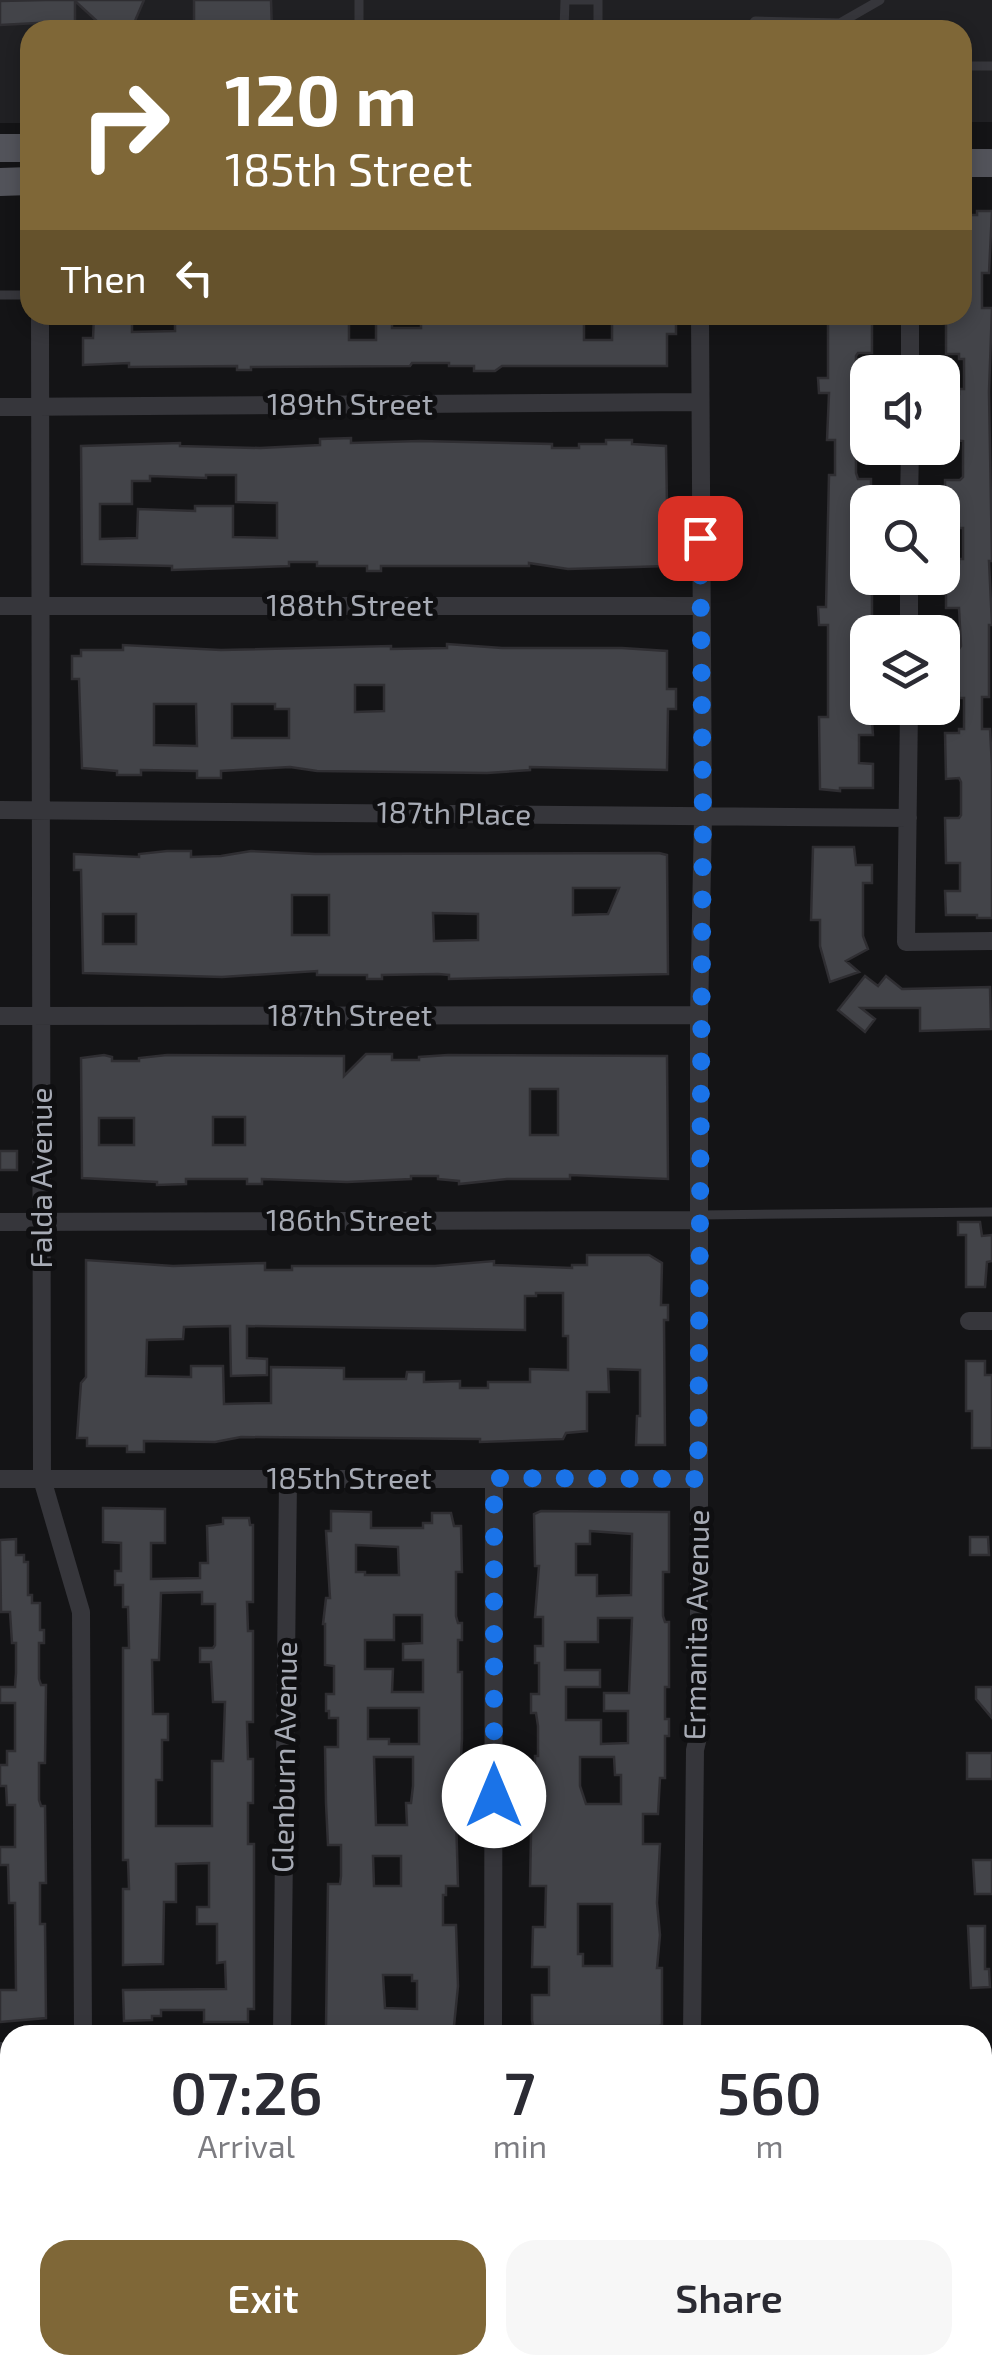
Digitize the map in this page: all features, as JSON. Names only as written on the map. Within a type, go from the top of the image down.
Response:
[{"type":"street","name":"Falda Avenue","points":[[40,325],[42,1478],[82,1612],[83,2025]]},
{"type":"street","name":"Ermanita Avenue","points":[[692,2025],[695,1750],[699,1733],[699,1014],[703,817],[700,325]]},
{"type":"street","points":[[910,325],[910,355]]},
{"type":"street","name":"189th Street","points":[[0,406],[700,402]]},
{"type":"street","name":"188th Street","points":[[0,606],[700,606]]},
{"type":"street","points":[[909,725],[906,942],[992,941]]},
{"type":"street","name":"187th Place","points":[[0,810],[908,818]]},
{"type":"street","name":"187th Street","points":[[0,1016],[699,1014]]},
{"type":"street","name":"186th Street","points":[[0,1222],[699,1218]]},
{"type":"street","points":[[969,1321],[992,1321]]},
{"type":"street","name":"185th Street","points":[[0,1478],[698,1479]]},
{"type":"street","name":"Glenburn Avenue","points":[[282,2025],[288,1478]]},
{"type":"street","points":[[493,2025],[494,1478]]},
{"type":"lane","points":[[564,20],[565,0],[598,0]]},
{"type":"lane","points":[[844,20],[880,0]]},
{"type":"lane","points":[[699,1218],[992,1212]]},
{"type":"shaded area","points":[[0,0],[992,0],[992,122],[972,122],[972,20],[20,20],[20,123],[0,123]]},
{"type":"building","points":[[144,0],[135,20],[96,20],[75,1],[75,20],[20,20],[20,24],[0,25],[0,1]]},
{"type":"building","points":[[194,0],[271,0],[272,20],[194,20]]},
{"type":"building","points":[[992,211],[989,273],[982,273],[982,308],[992,308],[992,625],[989,697],[982,697],[982,729],[990,729],[992,766],[992,918],[946,915],[945,891],[960,891],[960,863],[946,863],[945,818],[961,815],[961,782],[959,778],[946,779],[945,733],[964,729],[959,608],[946,608],[946,595],[960,595],[960,485],[945,485],[945,480],[963,477],[960,389],[964,389],[964,359],[959,354],[946,354],[946,325],[972,325],[972,215]]},
{"type":"building","points":[[94,325],[132,325],[132,332],[175,331],[175,325],[349,325],[349,340],[376,340],[376,325],[584,325],[584,340],[612,340],[612,325],[676,325],[676,334],[667,334],[667,366],[502,366],[495,371],[474,371],[474,366],[449,363],[251,370],[237,370],[237,366],[83,365],[83,338],[93,338]]},
{"type":"building","points":[[828,325],[872,325],[872,353],[850,355],[850,465],[856,465],[858,479],[871,479],[871,485],[850,485],[850,595],[872,595],[872,615],[850,615],[850,725],[872,725],[873,735],[859,735],[859,763],[873,764],[873,788],[820,789],[819,717],[828,717],[828,625],[819,625],[818,607],[826,607],[829,475],[835,475],[835,440],[827,440],[829,393],[819,393],[818,378],[828,378]]},
{"type":"building","points":[[351,438],[351,443],[552,444],[552,448],[632,440],[632,444],[666,446],[667,504],[676,504],[676,538],[668,538],[668,566],[568,569],[529,563],[381,566],[381,571],[367,571],[367,566],[317,566],[317,562],[172,570],[172,566],[82,564],[81,446],[180,443],[260,448],[320,445],[320,439]],"holes":[[[236,475],[236,502],[277,503],[277,538],[233,537],[233,506],[195,506],[195,511],[138,509],[137,538],[100,539],[100,504],[132,504],[132,481],[150,481],[150,476]]]},
{"type":"building","points":[[447,644],[667,651],[667,689],[676,689],[676,709],[668,709],[667,770],[530,767],[487,773],[317,771],[290,767],[221,771],[221,778],[197,778],[197,771],[141,770],[141,775],[117,775],[117,771],[82,768],[79,679],[72,679],[72,656],[81,656],[81,650],[123,650],[123,645],[221,650],[447,648]],"holes":[[[355,685],[384,685],[384,711],[355,712]],[[154,704],[196,704],[197,746],[154,745]],[[232,704],[275,704],[275,709],[289,709],[289,738],[232,738]]]},
{"type":"building","points":[[813,847],[854,847],[856,865],[872,865],[872,883],[863,883],[863,936],[868,949],[846,961],[859,972],[830,982],[820,946],[820,920],[811,920]]},
{"type":"building","points":[[191,851],[191,857],[251,851],[659,853],[667,855],[668,974],[449,979],[449,975],[438,974],[367,979],[367,975],[317,975],[317,971],[222,977],[83,973],[81,870],[74,870],[74,854]],"holes":[[[573,888],[619,888],[608,914],[573,915]],[[292,895],[329,895],[329,935],[292,935]],[[433,913],[478,914],[478,940],[434,941]],[[103,914],[136,914],[136,944],[103,944]]]},
{"type":"building","points":[[865,976],[878,986],[886,976],[902,989],[990,987],[991,1029],[920,1031],[920,1008],[861,1008],[875,1019],[865,1032],[838,1010]]},
{"type":"building","points":[[366,1054],[392,1054],[392,1060],[448,1055],[667,1056],[668,1179],[570,1175],[570,1179],[459,1184],[438,1176],[411,1176],[347,1182],[262,1179],[262,1184],[247,1184],[247,1179],[186,1179],[186,1184],[157,1185],[82,1178],[81,1058],[104,1055],[112,1057],[112,1061],[139,1061],[167,1055],[344,1056],[344,1076]],"holes":[[[530,1089],[558,1089],[558,1135],[530,1135]],[[213,1117],[245,1117],[245,1145],[213,1145]],[[99,1118],[134,1118],[134,1145],[99,1145]]]},
{"type":"building","points":[[0,1151],[17,1151],[17,1170],[0,1170]]},
{"type":"building","points":[[958,1222],[980,1222],[982,1236],[992,1235],[992,1261],[987,1262],[985,1287],[966,1287],[966,1235],[958,1235]]},
{"type":"building","points":[[587,1255],[649,1255],[662,1263],[661,1305],[668,1305],[668,1320],[664,1320],[665,1445],[636,1445],[640,1370],[608,1369],[609,1392],[587,1392],[587,1431],[566,1433],[563,1439],[480,1442],[241,1437],[215,1442],[144,1441],[144,1452],[127,1452],[127,1446],[87,1446],[87,1438],[77,1438],[81,1383],[86,1377],[86,1260],[173,1266],[265,1263],[265,1270],[494,1261],[494,1265],[587,1265]],"holes":[[[563,1293],[568,1370],[530,1369],[530,1382],[488,1382],[488,1388],[460,1388],[460,1381],[424,1382],[424,1372],[407,1372],[406,1379],[344,1379],[344,1368],[271,1367],[271,1403],[224,1404],[223,1366],[191,1366],[191,1377],[146,1376],[147,1340],[183,1339],[184,1327],[230,1326],[231,1376],[267,1375],[267,1359],[247,1358],[247,1326],[525,1330],[525,1296]]]},
{"type":"building","points":[[966,1361],[985,1361],[985,1375],[992,1375],[992,1448],[972,1448],[972,1411],[966,1411]]},
{"type":"building","points":[[103,1508],[165,1509],[165,1543],[151,1543],[151,1579],[200,1578],[200,1563],[208,1563],[207,1526],[223,1524],[223,1518],[249,1518],[253,1525],[253,1602],[247,1602],[248,1631],[253,1631],[253,1722],[247,1722],[248,1759],[253,1759],[248,1844],[254,1844],[254,2009],[248,2009],[248,2022],[204,2022],[204,2010],[161,2010],[161,2016],[152,2016],[152,2020],[124,2021],[123,1990],[226,1989],[225,1962],[217,1963],[217,1924],[197,1924],[197,1907],[209,1907],[209,1863],[176,1864],[176,1902],[164,1902],[163,1964],[123,1965],[123,1889],[129,1889],[128,1860],[123,1860],[123,1648],[129,1648],[128,1607],[123,1607],[123,1585],[115,1585],[115,1571],[121,1571],[121,1543],[103,1542]],"holes":[[[202,1592],[202,1604],[215,1604],[215,1645],[200,1648],[200,1662],[211,1662],[213,1702],[225,1702],[223,1761],[212,1761],[212,1826],[156,1826],[156,1780],[162,1780],[162,1740],[168,1740],[168,1714],[153,1714],[152,1660],[159,1660],[161,1593]]]},
{"type":"building","points":[[331,1511],[371,1512],[371,1528],[423,1528],[423,1523],[432,1523],[432,1513],[451,1513],[454,1526],[461,1526],[462,1572],[456,1572],[456,1616],[458,1623],[462,1623],[458,1672],[462,1672],[462,1739],[460,1778],[455,1778],[458,1886],[446,1886],[443,1895],[443,1925],[456,1925],[458,1986],[454,2025],[326,2025],[328,1884],[340,1884],[341,1845],[328,1845],[325,1747],[338,1747],[338,1718],[329,1718],[326,1711],[326,1694],[334,1694],[334,1666],[325,1665],[323,1624],[326,1598],[330,1598],[326,1531],[331,1531]],"holes":[[[356,1545],[398,1547],[399,1575],[356,1572]],[[394,1615],[422,1615],[422,1643],[403,1644],[403,1660],[423,1660],[423,1692],[392,1692],[393,1669],[365,1669],[365,1640],[394,1640]],[[368,1708],[419,1708],[419,1744],[368,1739]],[[374,1757],[413,1757],[407,1825],[376,1825]],[[373,1856],[401,1856],[401,1886],[374,1886]],[[383,1975],[412,1975],[412,1981],[417,1981],[417,2009],[385,2008]]]},
{"type":"building","points":[[541,1511],[669,1512],[669,1572],[663,1572],[663,1616],[669,1622],[665,1719],[669,1719],[669,1736],[665,1736],[665,1778],[660,1778],[658,1814],[643,1814],[643,1844],[660,1844],[657,1968],[662,1968],[662,2025],[533,2025],[532,1995],[549,1995],[549,1967],[532,1967],[533,1927],[545,1927],[546,1886],[530,1886],[532,1784],[538,1756],[538,1726],[536,1713],[531,1713],[531,1694],[539,1694],[535,1646],[543,1646],[543,1617],[535,1617],[539,1566],[535,1566],[534,1514]],"holes":[[[590,1531],[632,1534],[631,1595],[597,1596],[597,1575],[576,1575],[576,1544],[590,1544]],[[598,1618],[632,1618],[629,1693],[604,1693],[604,1711],[628,1711],[628,1743],[601,1744],[601,1720],[566,1720],[566,1687],[600,1687],[600,1670],[565,1670],[565,1642],[598,1642]],[[580,1757],[614,1757],[615,1775],[621,1775],[621,1804],[586,1804],[580,1786]],[[578,1904],[612,1904],[612,1966],[583,1966],[583,1954],[578,1954]]]},
{"type":"building","points":[[970,1537],[988,1537],[989,1555],[970,1555]]},
{"type":"building","points":[[16,1539],[16,1555],[24,1555],[24,1562],[28,1562],[28,1595],[32,1595],[32,1603],[40,1603],[40,1630],[44,1630],[44,1643],[39,1643],[39,1679],[41,1685],[46,1685],[45,1763],[39,1763],[39,1800],[45,1806],[46,1883],[40,1883],[40,1924],[45,1924],[46,2018],[0,2022],[0,1990],[16,1990],[15,1903],[9,1903],[8,1865],[0,1865],[0,1847],[15,1847],[15,1805],[7,1805],[6,1786],[0,1786],[0,1765],[7,1765],[7,1751],[15,1751],[15,1703],[0,1703],[0,1687],[15,1687],[16,1643],[12,1643],[10,1612],[1,1612],[0,1540]]},
{"type":"building","points":[[976,1687],[992,1687],[992,1718],[976,1699]]},
{"type":"building","points":[[967,1753],[992,1753],[992,1779],[967,1779]]},
{"type":"building","points":[[973,1860],[992,1860],[992,1894],[975,1894]]},
{"type":"building","points":[[968,1926],[985,1926],[985,1969],[989,1969],[990,1987],[971,1988]]},
{"type":"route","points":[[494,1796],[494,1478],[698,1479],[703,817],[700,538]]}]
